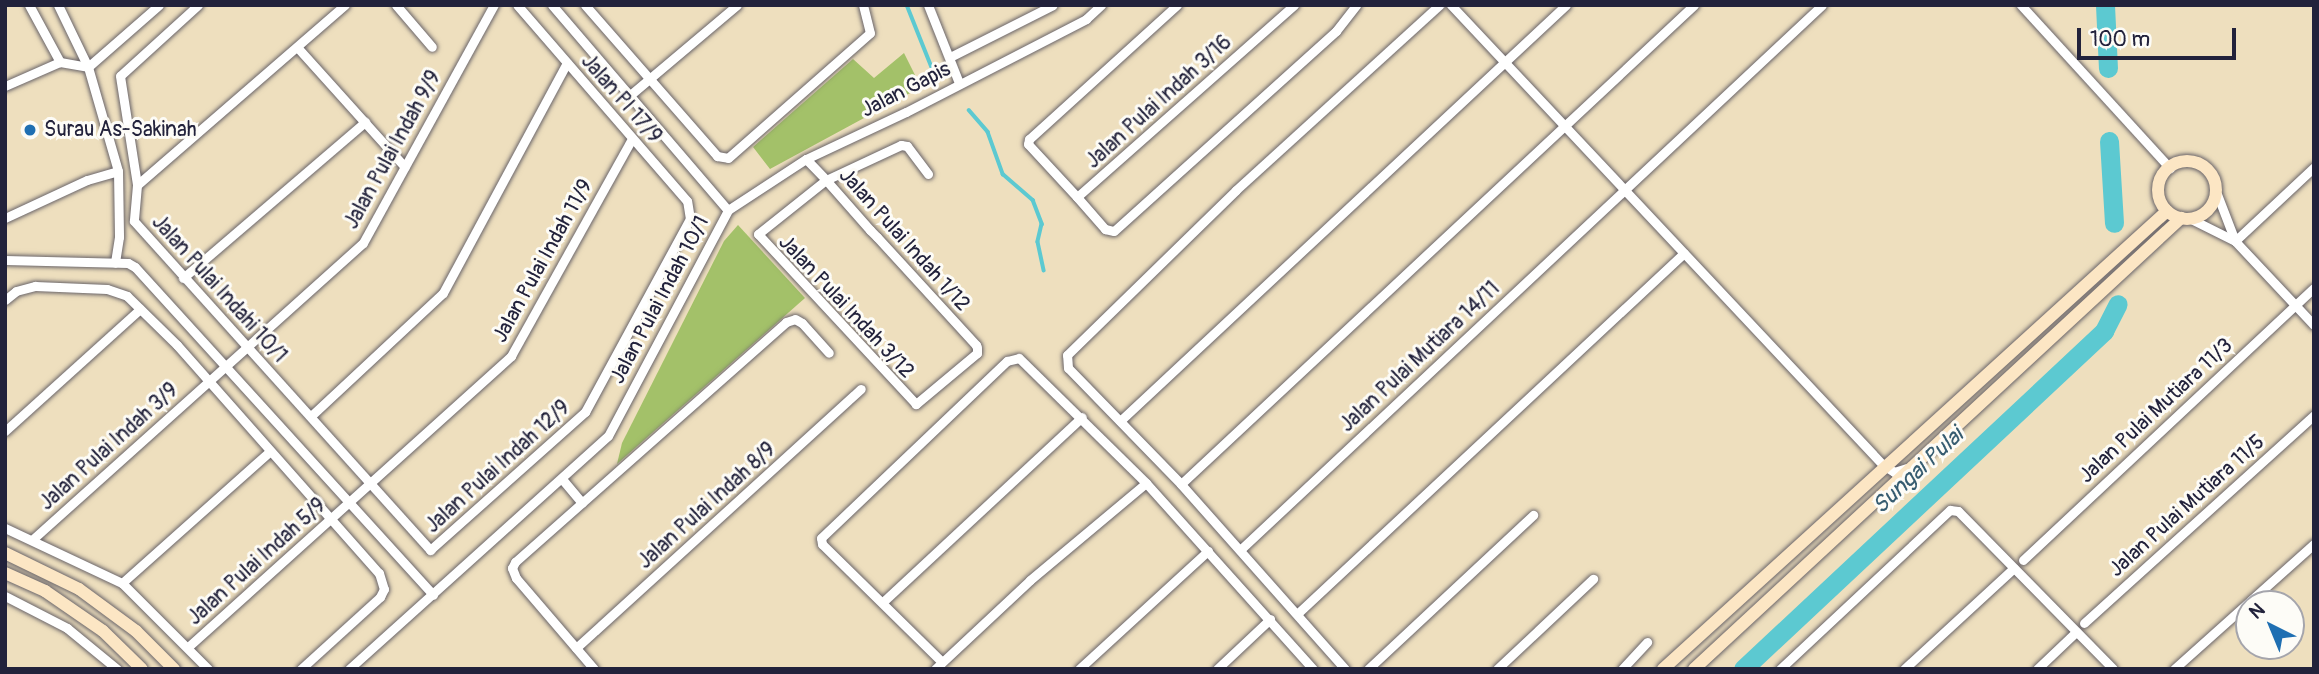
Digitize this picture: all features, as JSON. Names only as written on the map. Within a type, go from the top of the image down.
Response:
[{"type":"street","points":[[29,5],[60,62]]},
{"type":"street","points":[[58,5],[88,68],[118,171],[119,237],[115,263]]},
{"type":"street","points":[[88,68],[159,5]]},
{"type":"street","name":"Jalan Pulai Indahi 10/1","points":[[198,5],[126,69],[119,83],[137,185],[134,205],[138,229],[249,347],[370,485]]},
{"type":"street","points":[[137,185],[345,5]]},
{"type":"street","points":[[396,5],[432,47]]},
{"type":"street","name":"Jalan Pulai Indah 9/9","points":[[209,380],[363,243],[494,5]]},
{"type":"street","name":"Jalan PI 17/9","points":[[517,5],[687,201],[690,219]]},
{"type":"street","name":"Jalan Pulai Indah 10/1","points":[[349,669],[608,436],[728,211],[552,5]]},
{"type":"street","points":[[585,5],[717,156],[734,155],[870,33],[863,5]]},
{"type":"street","points":[[629,96],[737,5]]},
{"type":"street","points":[[928,5],[959,83]]},
{"type":"street","points":[[950,57],[1052,5]]},
{"type":"street","name":"Jalan Gapis","points":[[728,211],[806,159],[1086,19],[1101,5]]},
{"type":"street","points":[[1177,5],[1032,135],[1028,144],[1078,196],[1105,229],[1114,231],[1336,31],[1356,5]]},
{"type":"street","name":"Jalan Pulai Indah 3/16","points":[[1078,196],[1294,5]]},
{"type":"street","points":[[1345,669],[1181,484],[1068,368],[1071,346],[1439,5]]},
{"type":"street","points":[[1451,5],[1883,465],[1900,472],[1929,454]]},
{"type":"street","points":[[1120,421],[1566,5]]},
{"type":"street","points":[[1181,484],[1694,5]]},
{"type":"street","name":"Jalan Pulai Mutiara 14/11","points":[[1240,550],[1822,5]]},
{"type":"street","points":[[2021,5],[2170,168]]},
{"type":"street","points":[[298,47],[405,167]]},
{"type":"street","points":[[5,86],[60,62],[88,68]]},
{"type":"street","points":[[311,416],[443,293],[567,63]]},
{"type":"street","points":[[183,278],[365,122]]},
{"type":"street","name":"Jalan Pulai Indah 11/9","points":[[349,504],[511,356],[632,139]]},
{"type":"street","points":[[826,180],[902,145],[928,174]]},
{"type":"street","name":"Jalan Pulai Indah 1/12","points":[[806,159],[976,345],[977,353],[916,404]]},
{"type":"street","points":[[2235,241],[2168,211],[2158,191],[2170,168],[2197,162],[2211,174],[2235,241],[2314,325]]},
{"type":"street","points":[[2235,241],[2314,167]]},
{"type":"street","points":[[5,218],[87,180],[118,171]]},
{"type":"street","name":"Jalan Pulai Indah 3/12","points":[[826,180],[761,229],[760,239],[916,404]]},
{"type":"street","points":[[1694,669],[2185,218],[2205,212],[2217,194]]},
{"type":"street","points":[[1663,669],[1883,465],[2168,211]]},
{"type":"street","name":"Jalan Pulai Indah 12/9","points":[[370,485],[422,544],[430,550],[437,548],[585,412],[690,219]]},
{"type":"street","points":[[1297,614],[1684,254]]},
{"type":"street","points":[[5,260],[115,263],[135,267],[433,595]]},
{"type":"street","points":[[5,300],[16,291],[35,286],[107,289],[127,296],[209,380],[379,573],[384,589],[301,669]]},
{"type":"street","name":"Jalan Pulai Mutiara 11/3","points":[[2023,560],[2314,288]]},
{"type":"street","points":[[5,431],[140,309]]},
{"type":"street","points":[[594,669],[512,568],[786,322],[795,319],[802,323],[829,353]]},
{"type":"street","points":[[1146,483],[1030,580],[939,665],[884,601],[822,544],[821,538],[1007,361],[1025,361],[1146,483],[1313,669]]},
{"type":"street","name":"Jalan Pulai Indah 3/9","points":[[33,539],[209,380]]},
{"type":"street","name":"Jalan Pulai Indah 8/9","points":[[576,648],[861,389]]},
{"type":"street","name":"Jalan Pulai Mutiara 11/5","points":[[2084,623],[2314,415]]},
{"type":"street","points":[[884,601],[1082,417]]},
{"type":"street","points":[[122,583],[270,451]]},
{"type":"street","points":[[562,478],[582,503]]},
{"type":"street","name":"Jalan Pulai Indah 5/9","points":[[188,647],[349,504]]},
{"type":"street","points":[[1780,669],[1950,510],[1958,512],[2113,669]]},
{"type":"street","points":[[1368,669],[1533,515]]},
{"type":"street","points":[[5,528],[122,583],[208,669]]},
{"type":"street","points":[[2174,669],[2314,544]]},
{"type":"street","points":[[1079,669],[1208,551]]},
{"type":"street","points":[[5,553],[79,589],[136,631],[174,669]]},
{"type":"street","points":[[1904,669],[2014,568]]},
{"type":"street","points":[[5,573],[46,591],[103,631],[142,669]]},
{"type":"street","points":[[1497,669],[1593,579]]},
{"type":"street","points":[[5,596],[67,628],[117,669]]},
{"type":"street","points":[[1217,669],[1270,619]]},
{"type":"street","points":[[2037,669],[2076,632]]},
{"type":"street","points":[[1622,669],[1647,642]]},
{"type":"green space","points":[[904,53],[920,85],[912,92],[770,169],[753,147],[853,59],[874,78]]},
{"type":"green space","points":[[738,225],[805,298],[617,464],[622,443],[724,241]]},
{"type":"waterway","points":[[907,5],[933,70]]},
{"type":"waterway","name":"Sungai Pulai","points":[[2105,5],[2108,68]]},
{"type":"waterway","points":[[969,110],[988,132],[1003,174],[1033,200],[1042,224],[1038,242],[1044,270]]},
{"type":"waterway","name":"Sungai Pulai","points":[[2109,141],[2114,223]]},
{"type":"waterway","name":"Sungai Pulai","points":[[1743,669],[2104,331],[2118,304]]},
{"type":"place","name":"Surau As-Sakinah","points":[[30,130]]}]
